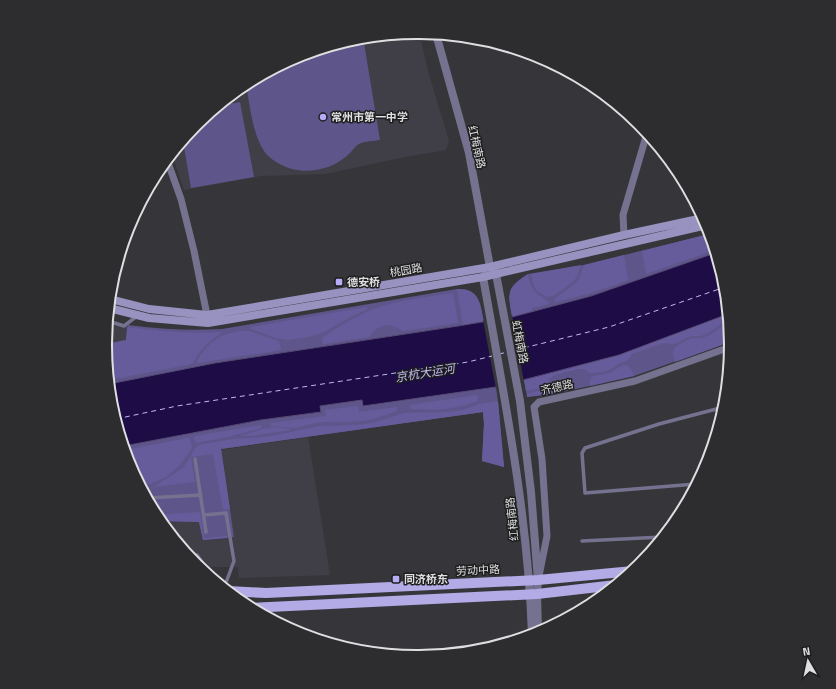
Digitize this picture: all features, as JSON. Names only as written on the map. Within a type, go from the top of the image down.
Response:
[{"type":"main road","name":"桃园路","points":[[116,300],[149,309],[208,319],[490,267],[696,219]]},
{"type":"main road","name":"桃园路","points":[[115,309],[149,318],[208,319],[483,277],[700,228]]},
{"type":"main road","name":"劳动中路","points":[[238,592],[266,593],[534,580],[621,572]]},
{"type":"main road","points":[[262,607],[534,594],[606,585]]},
{"type":"street","name":"红梅南路","points":[[438,40],[468,153],[490,267],[496,274],[499,287]]},
{"type":"street","points":[[624,235],[623,215],[645,140]]},
{"type":"street","points":[[170,167],[181,199],[194,251],[208,319]]},
{"type":"street","points":[[483,277],[490,267]]},
{"type":"street","name":"红梅南路","points":[[483,277],[506,402],[534,580]]},
{"type":"street","name":"虹梅南路","points":[[499,287],[520,401]]},
{"type":"street","name":"齐德路","points":[[534,580],[548,536],[542,459],[534,408],[539,402],[635,381],[724,350]]},
{"type":"street","name":"红梅南路","points":[[520,401],[531,492],[534,580],[532,628]]},
{"type":"street","name":"红梅南路","points":[[534,594],[537,626]]},
{"type":"lane","points":[[113,323],[124,326],[138,315]]},
{"type":"lane","points":[[690,485],[585,493],[582,453],[585,448],[644,429],[717,409]]},
{"type":"lane","points":[[195,459],[206,532]]},
{"type":"lane","points":[[153,498],[200,495]]},
{"type":"lane","points":[[204,515],[226,513],[234,561],[226,582]]},
{"type":"lane","points":[[582,541],[654,537]]},
{"type":"shaded area","name":"常州市第一中学","points":[[421,39],[428,71],[449,141],[446,150],[325,174],[261,176],[184,190],[174,161],[202,128],[242,95],[265,80],[301,62],[339,49],[378,42]]},
{"type":"shaded area","points":[[364,44],[380,140],[359,144],[340,161],[328,167],[310,171],[296,170],[276,162],[264,151],[257,136],[252,119],[248,90],[301,62],[339,49]]},
{"type":"shaded area","points":[[240,102],[254,177],[191,188],[184,148],[202,128],[230,104]]},
{"type":"shaded area","points":[[703,236],[710,255],[591,296],[512,317],[509,298],[511,289],[518,281],[528,274],[584,265]]},
{"type":"shaded area","points":[[703,236],[709,252],[646,274],[642,251]]},
{"type":"shaded area","points":[[624,255],[628,280],[591,293],[555,301],[558,296],[578,280],[584,265]]},
{"type":"shaded area","points":[[581,265],[574,281],[553,296],[547,297],[539,292],[534,286],[531,274]]},
{"type":"shaded area","points":[[528,274],[534,290],[549,303],[532,308],[532,312],[512,317],[510,291],[516,283]]},
{"type":"shaded area","points":[[457,289],[467,290],[475,295],[480,303],[484,322],[215,363],[115,383],[112,343],[126,340],[128,325],[151,328],[198,330],[222,329]]},
{"type":"shaded area","points":[[457,289],[467,290],[475,295],[480,303],[484,322],[463,325]]},
{"type":"shaded area","points":[[453,293],[458,323],[403,331],[393,326],[384,325],[376,329],[369,337],[323,344],[322,338],[354,318],[374,309],[403,301]]},
{"type":"shaded area","points":[[367,307],[367,309],[324,332],[309,337],[289,340],[276,338],[251,329],[251,327]]},
{"type":"shaded area","points":[[722,316],[724,344],[634,376],[558,393],[527,397],[524,380],[619,355]]},
{"type":"shaded area","points":[[722,316],[723,323],[701,336],[692,336],[673,344],[663,343],[632,354],[627,361],[604,372],[590,373],[584,369],[578,369],[555,375],[550,378],[547,384],[540,388],[526,391],[524,380],[619,355]]},
{"type":"shaded area","points":[[113,321],[128,325],[126,340],[112,343]]},
{"type":"shaded area","points":[[723,326],[724,344],[675,362],[673,352],[677,346],[694,338],[702,338],[707,336]]},
{"type":"shaded area","points":[[127,327],[174,332],[222,333],[204,347],[192,364],[114,379],[112,343],[126,340]]},
{"type":"shaded area","points":[[240,331],[250,331],[278,341],[281,350],[197,363],[205,349],[220,337]]},
{"type":"shaded area","points":[[623,365],[629,367],[634,376],[590,386],[592,377],[607,374]]},
{"type":"shaded area","points":[[496,387],[504,467],[482,461],[484,424],[483,412],[221,449],[234,537],[203,540],[199,522],[169,521],[153,497],[144,480],[130,445],[261,420],[320,412],[320,406],[362,400],[363,406]]},
{"type":"shaded area","points":[[549,387],[556,389],[558,393],[527,397],[527,394]]},
{"type":"shaded area","points":[[477,395],[478,401],[445,409],[411,409],[410,405]]},
{"type":"shaded area","points":[[498,401],[504,467],[482,461],[484,424],[483,412],[221,449],[230,509],[223,510],[213,454],[191,457],[195,482],[153,487],[183,468],[198,445],[233,439],[272,436],[320,426],[373,423],[404,413],[450,412],[466,409],[479,404]]},
{"type":"shaded area","points":[[358,406],[359,412],[397,407],[397,411],[370,420],[352,422],[320,422],[296,428],[271,426],[271,423],[326,416],[325,410]]},
{"type":"shaded area","points":[[261,425],[261,428],[212,440],[196,443],[194,438],[195,436]]},
{"type":"shaded area","points":[[277,427],[290,430],[251,436],[240,436],[262,429]]},
{"type":"shaded area","points":[[308,437],[330,575],[239,578],[238,567],[209,567],[188,546],[169,521],[200,522],[203,540],[234,537],[220,450]]},
{"type":"shaded area","points":[[188,438],[190,439],[192,446],[191,450],[178,467],[166,477],[146,484],[131,449]]},
{"type":"shaded area","points":[[200,512],[204,538],[227,536],[227,538],[203,540],[199,522],[169,521],[164,514]]},
{"type":"water","name":"京杭大运河","points":[[710,255],[718,285],[722,316],[619,355],[496,387],[363,406],[362,400],[320,406],[321,412],[261,420],[130,445],[123,424],[115,383],[215,363],[512,317],[591,296]]},
{"type":"pier","points":[[512,315],[524,382],[496,389],[483,320]]},
{"type":"ferry route","points":[[515,350],[609,327],[719,289]]},
{"type":"ferry route","points":[[499,354],[508,352]]},
{"type":"ferry route","points":[[121,418],[177,406],[468,362],[492,356]]},
{"type":"place","name":"常州市第一中学","points":[[323,117]]},
{"type":"place","name":"德安桥","points":[[339,282]]},
{"type":"place","name":"同济桥东","points":[[396,579]]}]
